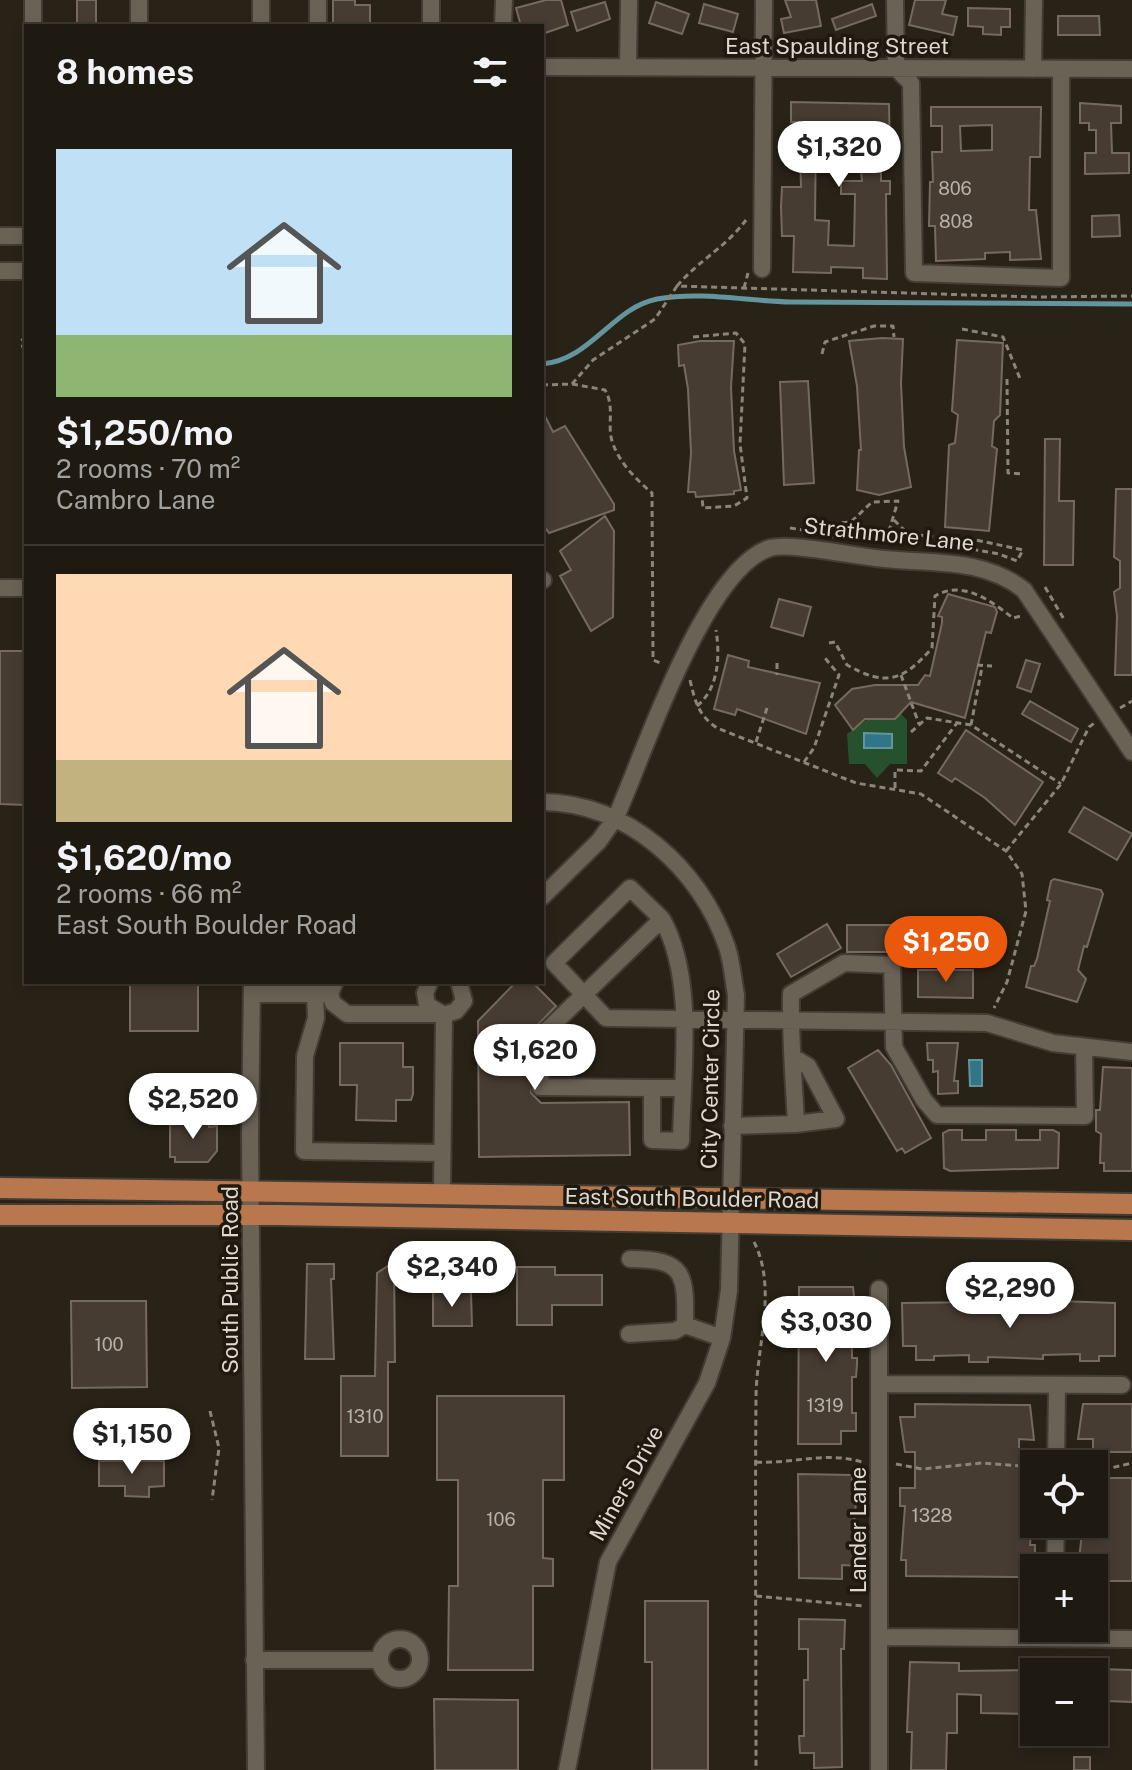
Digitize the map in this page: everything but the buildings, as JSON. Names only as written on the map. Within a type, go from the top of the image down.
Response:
[{"type":"main road","name":"East South Boulder Road","points":[[0,1188],[1132,1204]]},
{"type":"main road","name":"East South Boulder Road","points":[[0,1215],[251,1215],[729,1229],[1132,1230]]},
{"type":"street","points":[[33,0],[33,24]]},
{"type":"street","points":[[139,0],[139,24]]},
{"type":"street","points":[[261,0],[261,24]]},
{"type":"street","points":[[318,0],[318,24]]},
{"type":"street","points":[[431,0],[431,24]]},
{"type":"street","points":[[503,24],[504,0]]},
{"type":"street","points":[[628,67],[629,0]]},
{"type":"street","points":[[755,270],[764,0]]},
{"type":"street","points":[[895,0],[896,68],[911,83],[914,273],[1061,278],[1061,69]]},
{"type":"street","points":[[1033,69],[1034,0]]},
{"type":"street","name":"East Spaulding Street","points":[[544,67],[1132,69]]},
{"type":"street","points":[[0,236],[24,236]]},
{"type":"street","points":[[0,271],[24,271]]},
{"type":"street","name":"Strathmore Lane","points":[[544,895],[599,841],[616,817],[696,629],[736,569],[753,555],[772,547],[793,546],[839,556],[983,567],[1005,575],[1024,590],[1132,752]]},
{"type":"street","points":[[0,588],[24,588]]},
{"type":"street","name":"City Center Circle","points":[[544,802],[589,808],[616,817],[675,861],[711,909],[730,956],[735,1019],[729,1229]]},
{"type":"street","points":[[652,1088],[652,1140],[681,1141],[682,1019],[679,959],[662,919],[630,888],[548,957],[606,1018],[682,1019],[893,1019],[987,1023],[1028,1037],[1132,1052]]},
{"type":"street","points":[[662,919],[540,1037],[540,1087],[682,1088]]},
{"type":"street","points":[[796,1124],[791,994],[844,963],[892,965],[894,1047],[924,1100],[937,1115],[1085,1116],[1084,1047]]},
{"type":"street","points":[[429,984],[425,999],[441,1015],[442,1194]]},
{"type":"street","points":[[327,990],[333,1003],[347,1014],[441,1015],[461,1007],[464,995],[460,984]]},
{"type":"street","points":[[252,988],[327,990]]},
{"type":"street","name":"South Public Road","points":[[252,988],[256,1770]]},
{"type":"street","points":[[327,990],[305,1056],[304,1151],[442,1153]]},
{"type":"street","points":[[732,1126],[836,1119],[808,1066],[793,1057]]},
{"type":"street","name":"Miners Drive","points":[[567,1770],[608,1562],[707,1383],[722,1338],[729,1290],[729,1229]]},
{"type":"street","points":[[630,1259],[666,1261],[677,1268],[684,1278],[685,1325]]},
{"type":"street","name":"Lander Lane","points":[[879,1289],[879,1770]]},
{"type":"street","points":[[685,1325],[722,1338]]},
{"type":"street","points":[[629,1334],[675,1331],[685,1325]]},
{"type":"street","points":[[879,1384],[1122,1385]]},
{"type":"street","points":[[1056,1450],[1057,1385]]},
{"type":"street","points":[[880,1637],[1020,1634]]},
{"type":"street","points":[[1108,1637],[1132,1639]]},
{"type":"street","points":[[254,1660],[380,1660]]},
{"type":"path","points":[[572,384],[593,360],[663,310],[675,288],[702,261],[733,238],[748,217]]},
{"type":"path","points":[[744,288],[755,270]]},
{"type":"path","points":[[675,288],[1132,296]]},
{"type":"path","points":[[822,354],[825,342],[874,326],[893,326],[894,337]]},
{"type":"path","points":[[962,329],[1003,337],[1021,381]]},
{"type":"path","points":[[693,337],[736,333],[745,344],[740,444],[747,498],[734,506],[703,508],[702,497]]},
{"type":"path","points":[[1007,379],[1008,473],[1024,474]]},
{"type":"path","points":[[544,385],[572,384],[605,390],[611,400],[612,440],[632,476],[652,493],[653,660],[689,676],[697,706],[705,720],[717,728],[856,783],[921,794],[1006,851],[1022,874],[1026,911],[1007,982],[987,1023]]},
{"type":"path","points":[[833,538],[838,523],[851,522],[872,502],[898,501],[884,547]]},
{"type":"path","points":[[893,519],[909,535]]},
{"type":"path","points":[[790,528],[812,532]]},
{"type":"path","points":[[889,533],[971,539],[1023,550],[1017,561],[999,554],[965,550]]},
{"type":"path","points":[[822,535],[843,540]]},
{"type":"path","points":[[1045,587],[1068,626]]},
{"type":"path","points":[[829,643],[835,642],[847,665],[883,680],[901,675],[932,648],[935,596],[940,593],[964,591],[981,596],[1013,618],[1023,612]]},
{"type":"path","points":[[697,706],[707,698],[720,655],[716,630]]},
{"type":"path","points":[[825,658],[839,675]]},
{"type":"path","points":[[777,663],[777,675]]},
{"type":"path","points":[[804,762],[814,748],[839,675],[847,665]]},
{"type":"path","points":[[971,725],[979,666],[992,666]]},
{"type":"path","points":[[901,675],[920,725]]},
{"type":"path","points":[[1113,712],[1132,701]]},
{"type":"path","points":[[756,742],[767,708]]},
{"type":"path","points":[[911,732],[927,718],[971,725],[1061,784]]},
{"type":"path","points":[[1006,851],[1061,784],[1089,727],[1102,720]]},
{"type":"path","points":[[895,788],[895,770],[921,771],[957,723]]},
{"type":"path","points":[[729,1229],[752,1238],[762,1258],[765,1286],[756,1393],[756,1770]]},
{"type":"path","points":[[210,1411],[219,1448],[212,1500]]},
{"type":"path","points":[[756,1462],[780,1463],[830,1455],[864,1463]]},
{"type":"path","points":[[892,1463],[922,1469],[982,1463],[1020,1466]]},
{"type":"path","points":[[1108,1469],[1132,1463]]},
{"type":"path","points":[[756,1596],[866,1607],[865,1615],[880,1617]]},
{"type":"green space","points":[[882,709],[893,720],[900,713],[907,720],[907,764],[890,764],[877,778],[865,764],[849,764],[847,734]]},
{"type":"water","points":[[864,733],[892,734],[892,748],[864,748]]},
{"type":"water","points":[[969,1060],[982,1060],[982,1086],[970,1086]]},
{"type":"waterway","points":[[544,364],[574,353],[641,304],[674,297],[707,296],[790,302],[1132,304]]}]
